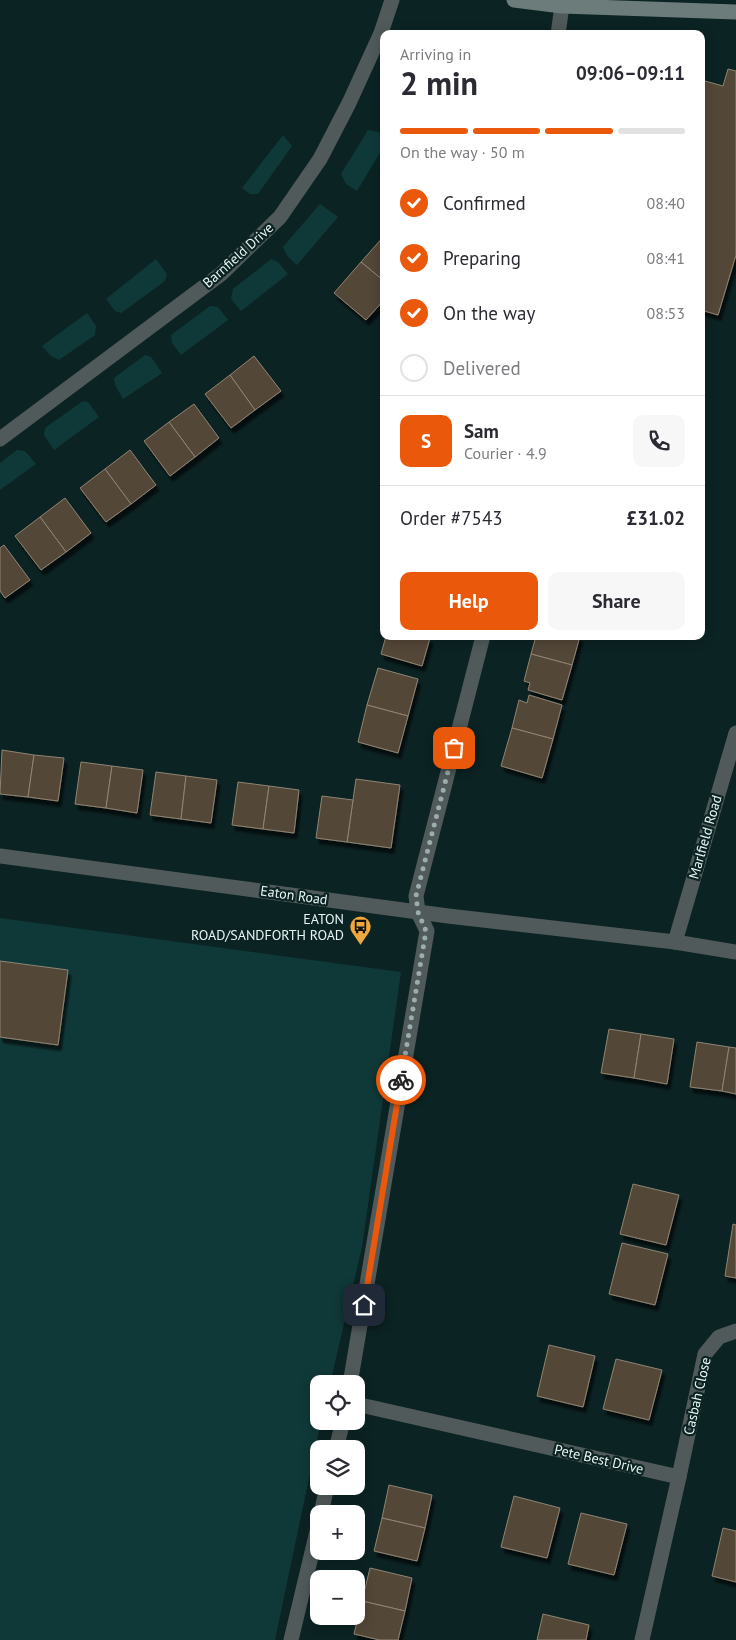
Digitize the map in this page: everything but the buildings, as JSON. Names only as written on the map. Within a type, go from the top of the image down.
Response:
[{"type":"street","name":"Barnfield Drive","points":[[382,30],[392,0]]},
{"type":"street","points":[[514,0],[562,6],[736,12]]},
{"type":"street","points":[[559,30],[562,6]]},
{"type":"street","name":"Barnfield Drive","points":[[0,439],[221,274],[280,217],[320,159],[349,103],[380,35]]},
{"type":"street","points":[[352,1375],[426,931],[418,912],[416,896],[482,640]]},
{"type":"street","name":"Marlfield Road","points":[[675,942],[736,733]]},
{"type":"street","name":"Eaton Road","points":[[0,856],[418,912],[675,942],[736,952]]},
{"type":"street","name":"Casbah Close","points":[[679,1477],[705,1354],[710,1345],[719,1337],[736,1331]]},
{"type":"street","name":"Pete Best Drive","points":[[365,1406],[679,1477]]},
{"type":"street","points":[[642,1640],[679,1477]]},
{"type":"street","points":[[291,1640],[310,1560]]},
{"type":"shaded area","points":[[368,130],[380,132],[380,153],[357,191],[346,184],[341,174]]},
{"type":"shaded area","points":[[283,135],[292,146],[258,194],[250,194],[242,188]]},
{"type":"shaded area","points":[[320,204],[338,217],[297,265],[287,256],[283,247]]},
{"type":"shaded area","points":[[156,259],[167,274],[165,281],[121,313],[115,311],[106,299]]},
{"type":"shaded area","points":[[271,259],[278,262],[288,274],[241,311],[231,299],[233,289]]},
{"type":"shaded area","points":[[210,306],[218,307],[228,320],[181,355],[172,343],[171,335]]},
{"type":"shaded area","points":[[87,313],[96,326],[95,335],[59,360],[51,356],[42,346]]},
{"type":"shaded area","points":[[145,355],[151,357],[162,373],[123,399],[115,385],[114,378]]},
{"type":"shaded area","points":[[83,401],[88,402],[99,417],[54,450],[44,435],[45,428]]},
{"type":"shaded area","points":[[17,450],[25,451],[36,464],[0,490],[0,463]]},
{"type":"shaded area","points":[[0,918],[401,972],[362,1247],[332,1375],[310,1375],[310,1430],[319,1430],[317,1440],[310,1440],[310,1473],[275,1640],[0,1640]]},
{"type":"way so far","points":[[401,1080],[426,931],[418,912],[416,896],[454,748]]},
{"type":"place","name":"EATON ROAD/SANDFORTH ROAD","points":[[360,946]]},
{"type":"route","points":[[364,1305],[401,1080]]}]
